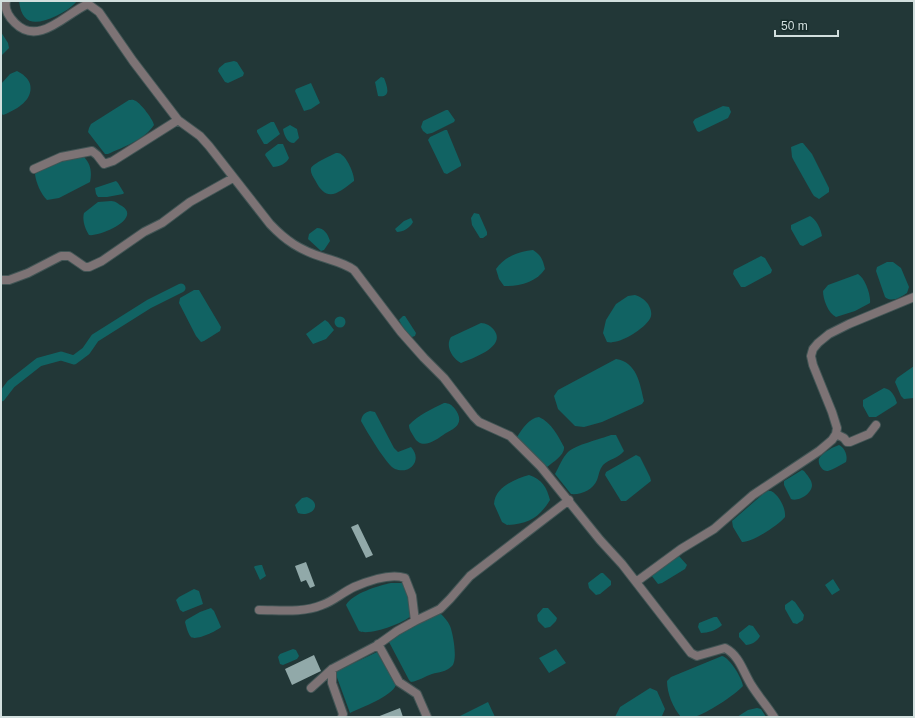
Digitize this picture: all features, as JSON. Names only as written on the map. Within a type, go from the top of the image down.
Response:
[{"type":"street","points":[[6,1],[5,6],[11,19],[20,29],[32,32],[44,29],[66,18],[88,2],[99,12],[133,61],[178,120],[200,136],[270,224],[284,239],[295,246],[348,266],[354,270],[401,332],[444,378],[474,417],[479,422],[510,436],[541,467],[694,655],[698,656],[725,648],[736,656],[751,684],[774,717]]},
{"type":"street","points":[[34,169],[61,156],[92,150],[104,164],[113,161],[178,120]]},
{"type":"street","points":[[1,280],[9,280],[61,256],[69,256],[85,267],[94,266],[144,232],[162,224],[190,202],[233,178]]},
{"type":"street","points":[[636,582],[681,549],[714,528],[753,496],[820,451],[832,440],[836,434],[837,428],[813,364],[811,356],[813,350],[818,343],[836,330],[889,306],[914,297]]},
{"type":"street","points":[[836,434],[844,438],[847,442],[850,442],[869,434],[876,425]]},
{"type":"street","points":[[311,688],[332,670],[378,644],[415,620],[440,609],[470,576],[568,500]]},
{"type":"street","points":[[259,610],[301,610],[322,605],[354,587],[383,578],[398,576],[404,578],[412,596],[415,620]]},
{"type":"street","points":[[378,644],[399,682],[417,694],[427,717]]},
{"type":"street","points":[[332,670],[332,684],[343,714],[342,717]]},
{"type":"water","points":[[19,1],[77,1],[70,8],[59,14],[49,19],[36,22],[27,19],[23,15]]},
{"type":"water","points":[[1,32],[8,43],[9,48],[1,56]]},
{"type":"water","points":[[234,61],[237,62],[244,73],[243,76],[228,83],[225,82],[218,71],[219,68],[225,63]]},
{"type":"water","points":[[17,71],[25,76],[30,84],[31,90],[27,100],[23,104],[3,115],[1,113],[1,84],[10,74]]},
{"type":"water","points":[[381,77],[384,78],[387,93],[382,96],[378,96],[375,82]]},
{"type":"water","points":[[311,83],[320,103],[311,109],[304,111],[295,91],[296,89]]},
{"type":"water","points":[[129,100],[135,100],[141,105],[154,125],[139,139],[127,146],[105,154],[88,132],[89,128],[91,124]]},
{"type":"water","points":[[723,106],[729,107],[731,112],[728,118],[699,132],[697,131],[693,122],[695,119]]},
{"type":"water","points":[[448,110],[455,120],[454,122],[432,133],[427,134],[423,131],[421,127],[423,121]]},
{"type":"water","points":[[271,122],[274,122],[280,134],[267,144],[264,144],[257,130]]},
{"type":"water","points":[[290,125],[297,129],[299,138],[294,143],[289,142],[283,131],[283,129]]},
{"type":"water","points":[[447,130],[461,164],[461,166],[447,174],[444,173],[428,140],[430,137]]},
{"type":"water","points":[[803,143],[812,154],[829,188],[829,192],[819,199],[812,193],[792,157],[791,147]]},
{"type":"water","points":[[278,144],[283,144],[289,158],[286,162],[273,167],[265,155]]},
{"type":"water","points":[[336,153],[340,154],[346,159],[352,171],[354,181],[338,192],[328,194],[319,187],[312,174],[311,168]]},
{"type":"water","points":[[84,157],[90,166],[90,182],[59,198],[47,200],[39,188],[35,174],[50,165]]},
{"type":"water","points":[[116,181],[124,193],[123,194],[98,197],[95,188]]},
{"type":"water","points":[[111,201],[122,206],[127,211],[127,216],[117,226],[109,230],[94,235],[89,235],[84,224],[84,213],[98,202]]},
{"type":"water","points":[[474,213],[479,214],[487,232],[487,235],[483,238],[480,238],[472,225],[471,218]]},
{"type":"water","points":[[810,216],[818,224],[822,236],[803,246],[800,245],[791,229],[791,225]]},
{"type":"water","points":[[411,218],[413,222],[408,228],[397,232],[395,229],[404,221]]},
{"type":"water","points":[[317,228],[322,229],[325,232],[330,241],[324,250],[321,251],[308,239],[309,234]]},
{"type":"water","points":[[533,250],[540,256],[543,263],[545,269],[542,274],[527,283],[515,286],[504,286],[499,279],[496,269],[499,265],[512,255]]},
{"type":"water","points":[[761,256],[765,258],[772,270],[771,273],[745,287],[741,287],[733,274],[734,270]]},
{"type":"water","points":[[887,262],[893,262],[901,268],[909,287],[907,293],[899,298],[888,299],[885,297],[876,271],[877,267]]},
{"type":"water","points":[[858,274],[861,276],[867,287],[870,296],[870,303],[855,311],[836,317],[826,306],[823,291],[828,285]]},
{"type":"water","points":[[194,290],[199,290],[221,327],[220,331],[201,342],[196,336],[179,303],[180,298]]},
{"type":"water","points":[[635,295],[642,298],[648,304],[651,310],[649,320],[641,329],[629,336],[617,341],[607,342],[603,333],[606,320],[616,304],[628,296]]},
{"type":"water","points":[[405,316],[416,333],[415,336],[412,337],[401,324],[399,320]]},
{"type":"water","points":[[338,317],[342,317],[344,318],[344,326],[338,327],[335,324],[335,320]]},
{"type":"water","points":[[325,320],[334,330],[326,339],[313,344],[306,334]]},
{"type":"water","points":[[481,323],[488,325],[494,330],[497,336],[496,342],[492,347],[480,355],[461,363],[450,352],[449,340],[451,337]]},
{"type":"water","points":[[616,359],[629,364],[633,369],[639,381],[644,401],[642,404],[602,422],[584,427],[575,426],[558,409],[554,396],[558,390]]},
{"type":"water","points":[[914,366],[914,398],[904,399],[901,396],[895,382],[897,378]]},
{"type":"water","points":[[884,388],[892,393],[897,403],[876,417],[869,417],[863,406],[863,400]]},
{"type":"water","points":[[444,403],[452,405],[457,412],[459,422],[457,425],[438,439],[429,443],[425,444],[417,441],[409,425],[421,415]]},
{"type":"water","points":[[370,411],[375,412],[394,448],[398,452],[411,447],[416,457],[410,468],[406,470],[395,469],[382,455],[361,421],[364,414]]},
{"type":"water","points":[[539,417],[551,426],[564,447],[561,456],[547,467],[517,437],[532,419]]},
{"type":"water","points":[[611,435],[616,435],[624,451],[603,465],[593,487],[583,493],[571,494],[555,474],[564,457],[571,449]]},
{"type":"water","points":[[839,445],[846,452],[846,462],[828,471],[824,470],[819,464],[820,457],[824,453]]},
{"type":"water","points":[[636,455],[640,457],[651,481],[626,501],[621,501],[605,475],[606,472]]},
{"type":"water","points":[[802,470],[810,479],[812,485],[807,494],[794,500],[791,499],[784,485],[784,481]]},
{"type":"water","points":[[529,475],[543,484],[550,500],[542,511],[532,519],[521,523],[507,525],[502,522],[494,504],[495,498],[502,488],[512,481]]},
{"type":"water","points":[[768,491],[774,493],[779,499],[783,506],[785,517],[765,533],[752,540],[742,542],[733,527],[732,521]]},
{"type":"water","points":[[307,497],[315,503],[314,510],[307,514],[298,513],[295,505],[302,498]]},
{"type":"water","points":[[679,556],[687,565],[685,569],[658,584],[651,575]]},
{"type":"water","points":[[262,565],[266,576],[260,580],[254,567]]},
{"type":"water","points":[[603,573],[611,581],[611,585],[600,594],[596,595],[589,588],[588,583]]},
{"type":"water","points":[[833,579],[840,590],[832,595],[825,585]]},
{"type":"water","points":[[391,583],[402,583],[409,599],[411,616],[377,631],[359,631],[346,605],[354,597],[360,594],[373,588]]},
{"type":"water","points":[[194,589],[199,591],[203,604],[183,612],[180,610],[176,600]]},
{"type":"water","points":[[792,600],[804,615],[803,620],[797,624],[793,623],[785,609],[785,605]]},
{"type":"water","points":[[211,608],[214,611],[221,627],[202,637],[191,637],[185,622],[186,620]]},
{"type":"water","points":[[543,608],[548,608],[557,618],[550,627],[545,628],[538,621],[537,615]]},
{"type":"water","points":[[440,613],[448,622],[451,629],[454,640],[454,663],[445,671],[411,682],[389,642],[390,639]]},
{"type":"water","points":[[717,617],[722,625],[712,631],[701,633],[698,627],[699,623]]},
{"type":"water","points":[[749,625],[753,626],[760,636],[758,640],[746,645],[739,637],[739,633]]},
{"type":"water","points":[[293,649],[296,650],[299,656],[297,659],[283,665],[280,664],[278,657],[280,654]]},
{"type":"water","points":[[556,649],[566,663],[549,673],[539,658]]},
{"type":"water","points":[[377,652],[396,685],[382,698],[350,713],[335,672]]},
{"type":"water","points":[[722,656],[729,660],[743,686],[727,699],[706,712],[694,717],[681,717],[671,700],[667,681],[671,677]]},
{"type":"water","points":[[650,688],[657,691],[665,709],[662,716],[615,717],[620,707]]},
{"type":"water","points":[[488,702],[495,717],[458,717]]},
{"type":"water","points":[[757,708],[761,709],[766,717],[737,717],[748,710]]},
{"type":"building","points":[[358,524],[373,555],[366,558],[351,527]]},
{"type":"building","points":[[306,562],[315,586],[310,588],[306,580],[301,582],[295,566]]},
{"type":"building","points":[[314,655],[321,671],[292,685],[285,669]]},
{"type":"building","points":[[400,708],[403,717],[377,717]]},
{"type":"waterway","points":[[1,397],[11,384],[39,362],[61,356],[74,360],[86,351],[95,338],[149,304],[181,288]]}]
